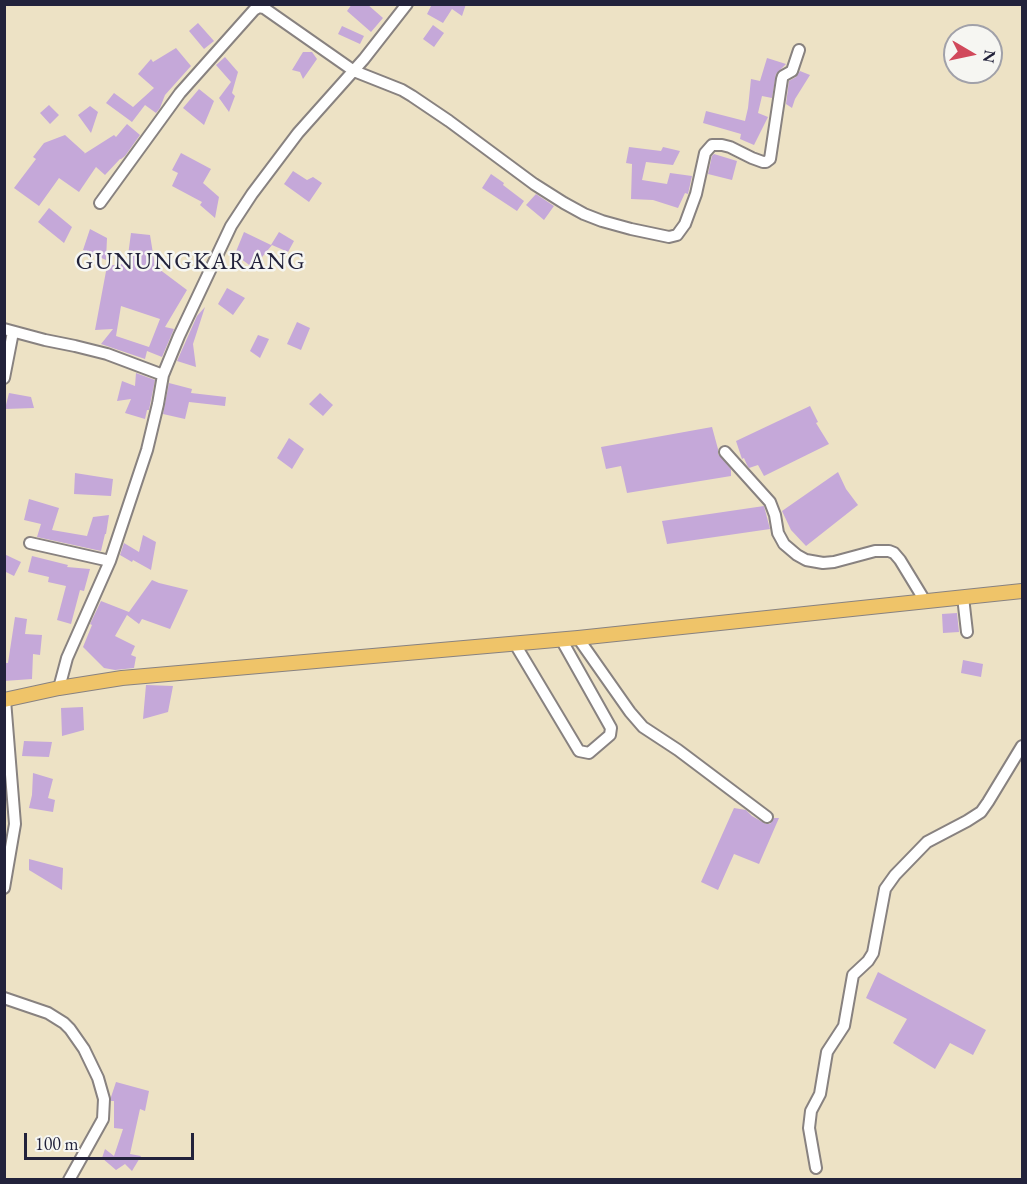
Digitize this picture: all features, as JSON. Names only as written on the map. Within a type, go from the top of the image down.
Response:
[{"type":"main road","points":[[5,700],[59,688],[122,678],[578,638],[1023,591]]},
{"type":"street","points":[[59,688],[73,643],[110,561],[147,450],[163,375],[231,226],[298,133],[354,71],[407,4]]},
{"type":"street","points":[[100,203],[180,93],[259,7],[264,8],[354,71],[412,96],[534,184],[584,214],[631,229],[669,237],[677,235],[683,229],[696,194],[705,153],[712,145],[730,147],[764,162],[770,159],[783,77],[792,71],[799,50]]},
{"type":"street","points":[[4,378],[9,331],[107,354],[163,375]]},
{"type":"street","points":[[725,452],[770,502],[778,533],[790,550],[806,560],[824,563],[875,551],[890,551],[900,560],[925,601]]},
{"type":"street","points":[[30,543],[110,561]]},
{"type":"street","points":[[963,597],[966,632]]},
{"type":"street","points":[[578,638],[643,727],[678,750],[767,817]]},
{"type":"street","points":[[515,644],[579,751],[589,753],[610,735],[611,728],[561,639]]},
{"type":"street","points":[[4,888],[15,824],[5,700]]},
{"type":"street","points":[[816,1168],[809,1128],[811,1111],[821,1092],[827,1052],[844,1026],[853,976],[873,953],[885,889],[927,842],[981,812],[1023,746]]},
{"type":"street","points":[[4,998],[48,1013],[70,1029],[92,1063],[103,1090],[105,1106],[103,1119],[69,1179]]},
{"type":"building","points":[[352,4],[367,4],[383,18],[371,32],[347,11]]},
{"type":"building","points":[[432,4],[466,4],[462,16],[452,9],[443,23],[427,14]]},
{"type":"building","points":[[198,23],[214,41],[204,49],[189,31]]},
{"type":"building","points":[[433,25],[444,33],[434,47],[423,39]]},
{"type":"building","points":[[342,26],[364,36],[360,44],[338,34]]},
{"type":"building","points":[[176,48],[191,66],[165,95],[156,113],[145,105],[132,122],[106,103],[114,93],[133,107],[154,88],[138,74],[151,59],[153,62]]},
{"type":"building","points":[[303,52],[312,52],[317,59],[303,79],[300,72],[292,70]]},
{"type":"building","points":[[225,57],[238,72],[232,93],[235,96],[229,112],[219,98],[231,82],[216,65]]},
{"type":"building","points":[[767,58],[786,64],[776,74],[772,98],[762,96],[758,113],[768,117],[754,145],[740,139],[741,134],[703,123],[706,111],[745,121],[751,79],[760,81]]},
{"type":"building","points":[[800,71],[810,75],[792,108],[786,104],[789,81]]},
{"type":"building","points":[[199,89],[214,101],[204,125],[183,108]]},
{"type":"building","points":[[49,105],[59,115],[50,124],[40,113]]},
{"type":"building","points":[[90,106],[98,112],[91,133],[78,115]]},
{"type":"building","points":[[127,124],[140,135],[125,156],[105,175],[96,167],[79,192],[59,178],[39,206],[14,188],[36,159],[33,157],[44,143],[65,135],[84,154],[114,135],[116,137]]},
{"type":"building","points":[[629,147],[661,151],[663,147],[680,151],[673,165],[646,162],[642,180],[667,184],[670,173],[692,176],[688,194],[685,193],[678,208],[653,200],[631,199],[632,164],[626,163]]},
{"type":"building","points":[[181,153],[211,169],[203,183],[219,197],[215,218],[200,205],[202,202],[172,186],[178,173],[172,170]]},
{"type":"building","points":[[714,154],[737,161],[732,180],[708,174]]},
{"type":"building","points":[[293,171],[307,180],[313,177],[322,183],[309,202],[284,184]]},
{"type":"building","points":[[491,174],[524,201],[517,211],[482,188]]},
{"type":"building","points":[[536,194],[554,206],[544,220],[526,205]]},
{"type":"building","points":[[49,208],[72,227],[64,243],[38,222]]},
{"type":"building","points":[[90,229],[107,238],[106,260],[83,250]]},
{"type":"building","points":[[244,232],[271,245],[279,232],[294,241],[288,252],[272,245],[253,268],[235,254]]},
{"type":"building","points":[[131,233],[150,235],[155,266],[187,290],[165,327],[174,329],[162,357],[147,351],[145,359],[101,344],[113,329],[95,330],[107,266],[127,263]],"holes":[[[121,306],[160,319],[149,347],[116,336]]]},
{"type":"building","points":[[227,288],[245,298],[233,315],[218,304]]},
{"type":"building","points":[[205,307],[193,344],[196,367],[177,361],[197,316]]},
{"type":"building","points":[[297,322],[310,328],[301,350],[287,344]]},
{"type":"building","points":[[258,335],[269,339],[260,358],[250,351]]},
{"type":"building","points":[[136,373],[155,380],[145,419],[125,413],[131,399],[117,401],[122,381],[135,386]]},
{"type":"building","points":[[169,383],[192,389],[191,393],[226,397],[225,406],[189,402],[185,419],[163,414]]},
{"type":"building","points":[[9,393],[31,397],[34,408],[5,409]]},
{"type":"building","points":[[320,393],[333,405],[323,416],[309,404]]},
{"type":"building","points":[[810,406],[818,422],[816,423],[829,444],[764,476],[758,465],[749,468],[744,458],[742,459],[736,441]]},
{"type":"building","points":[[712,427],[718,454],[731,469],[731,476],[627,493],[621,466],[606,469],[601,447]]},
{"type":"building","points":[[289,438],[304,449],[292,469],[277,458]]},
{"type":"building","points":[[838,472],[846,489],[858,505],[806,546],[791,530],[782,511]]},
{"type":"building","points":[[75,473],[113,479],[111,496],[74,494]]},
{"type":"building","points":[[29,499],[59,508],[52,530],[87,536],[93,517],[109,515],[101,551],[37,537],[41,524],[24,520]]},
{"type":"building","points":[[764,506],[770,529],[667,544],[662,521]]},
{"type":"building","points":[[143,535],[156,542],[151,570],[120,555],[124,543],[139,552]]},
{"type":"building","points":[[4,554],[21,562],[14,576],[4,571]]},
{"type":"building","points":[[32,556],[68,565],[67,567],[90,569],[84,591],[80,590],[71,624],[57,620],[66,586],[48,582],[49,577],[28,572]]},
{"type":"building","points":[[152,580],[188,590],[170,629],[142,619],[139,624],[127,615],[115,636],[135,646],[131,655],[136,657],[134,668],[115,670],[104,668],[83,647],[92,625],[90,624],[101,601],[129,612]]},
{"type":"building","points":[[957,613],[959,632],[943,633],[942,614]]},
{"type":"building","points":[[15,617],[27,619],[25,634],[42,635],[40,655],[33,654],[32,679],[4,681],[4,663],[8,663]]},
{"type":"building","points":[[963,660],[983,664],[981,677],[961,673]]},
{"type":"building","points":[[146,685],[173,686],[168,712],[143,719]]},
{"type":"building","points":[[83,707],[84,730],[62,736],[61,708]]},
{"type":"building","points":[[24,741],[52,742],[49,757],[22,756]]},
{"type":"building","points":[[33,773],[53,779],[48,798],[55,800],[53,812],[29,808]]},
{"type":"building","points":[[734,808],[746,810],[766,824],[770,824],[774,818],[779,818],[759,864],[734,854],[718,890],[701,882]]},
{"type":"building","points":[[29,859],[63,868],[62,890],[29,870]]},
{"type":"building","points":[[878,972],[986,1030],[973,1055],[950,1043],[935,1069],[893,1043],[907,1019],[866,998]]},
{"type":"building","points":[[116,1082],[149,1091],[145,1111],[140,1109],[130,1154],[141,1156],[132,1171],[125,1164],[116,1170],[102,1158],[105,1149],[114,1156],[123,1129],[114,1128],[114,1101],[111,1101],[111,1097]]},
{"type":"district","name":"GUNUNGKARANG","points":[[191,262]]}]
